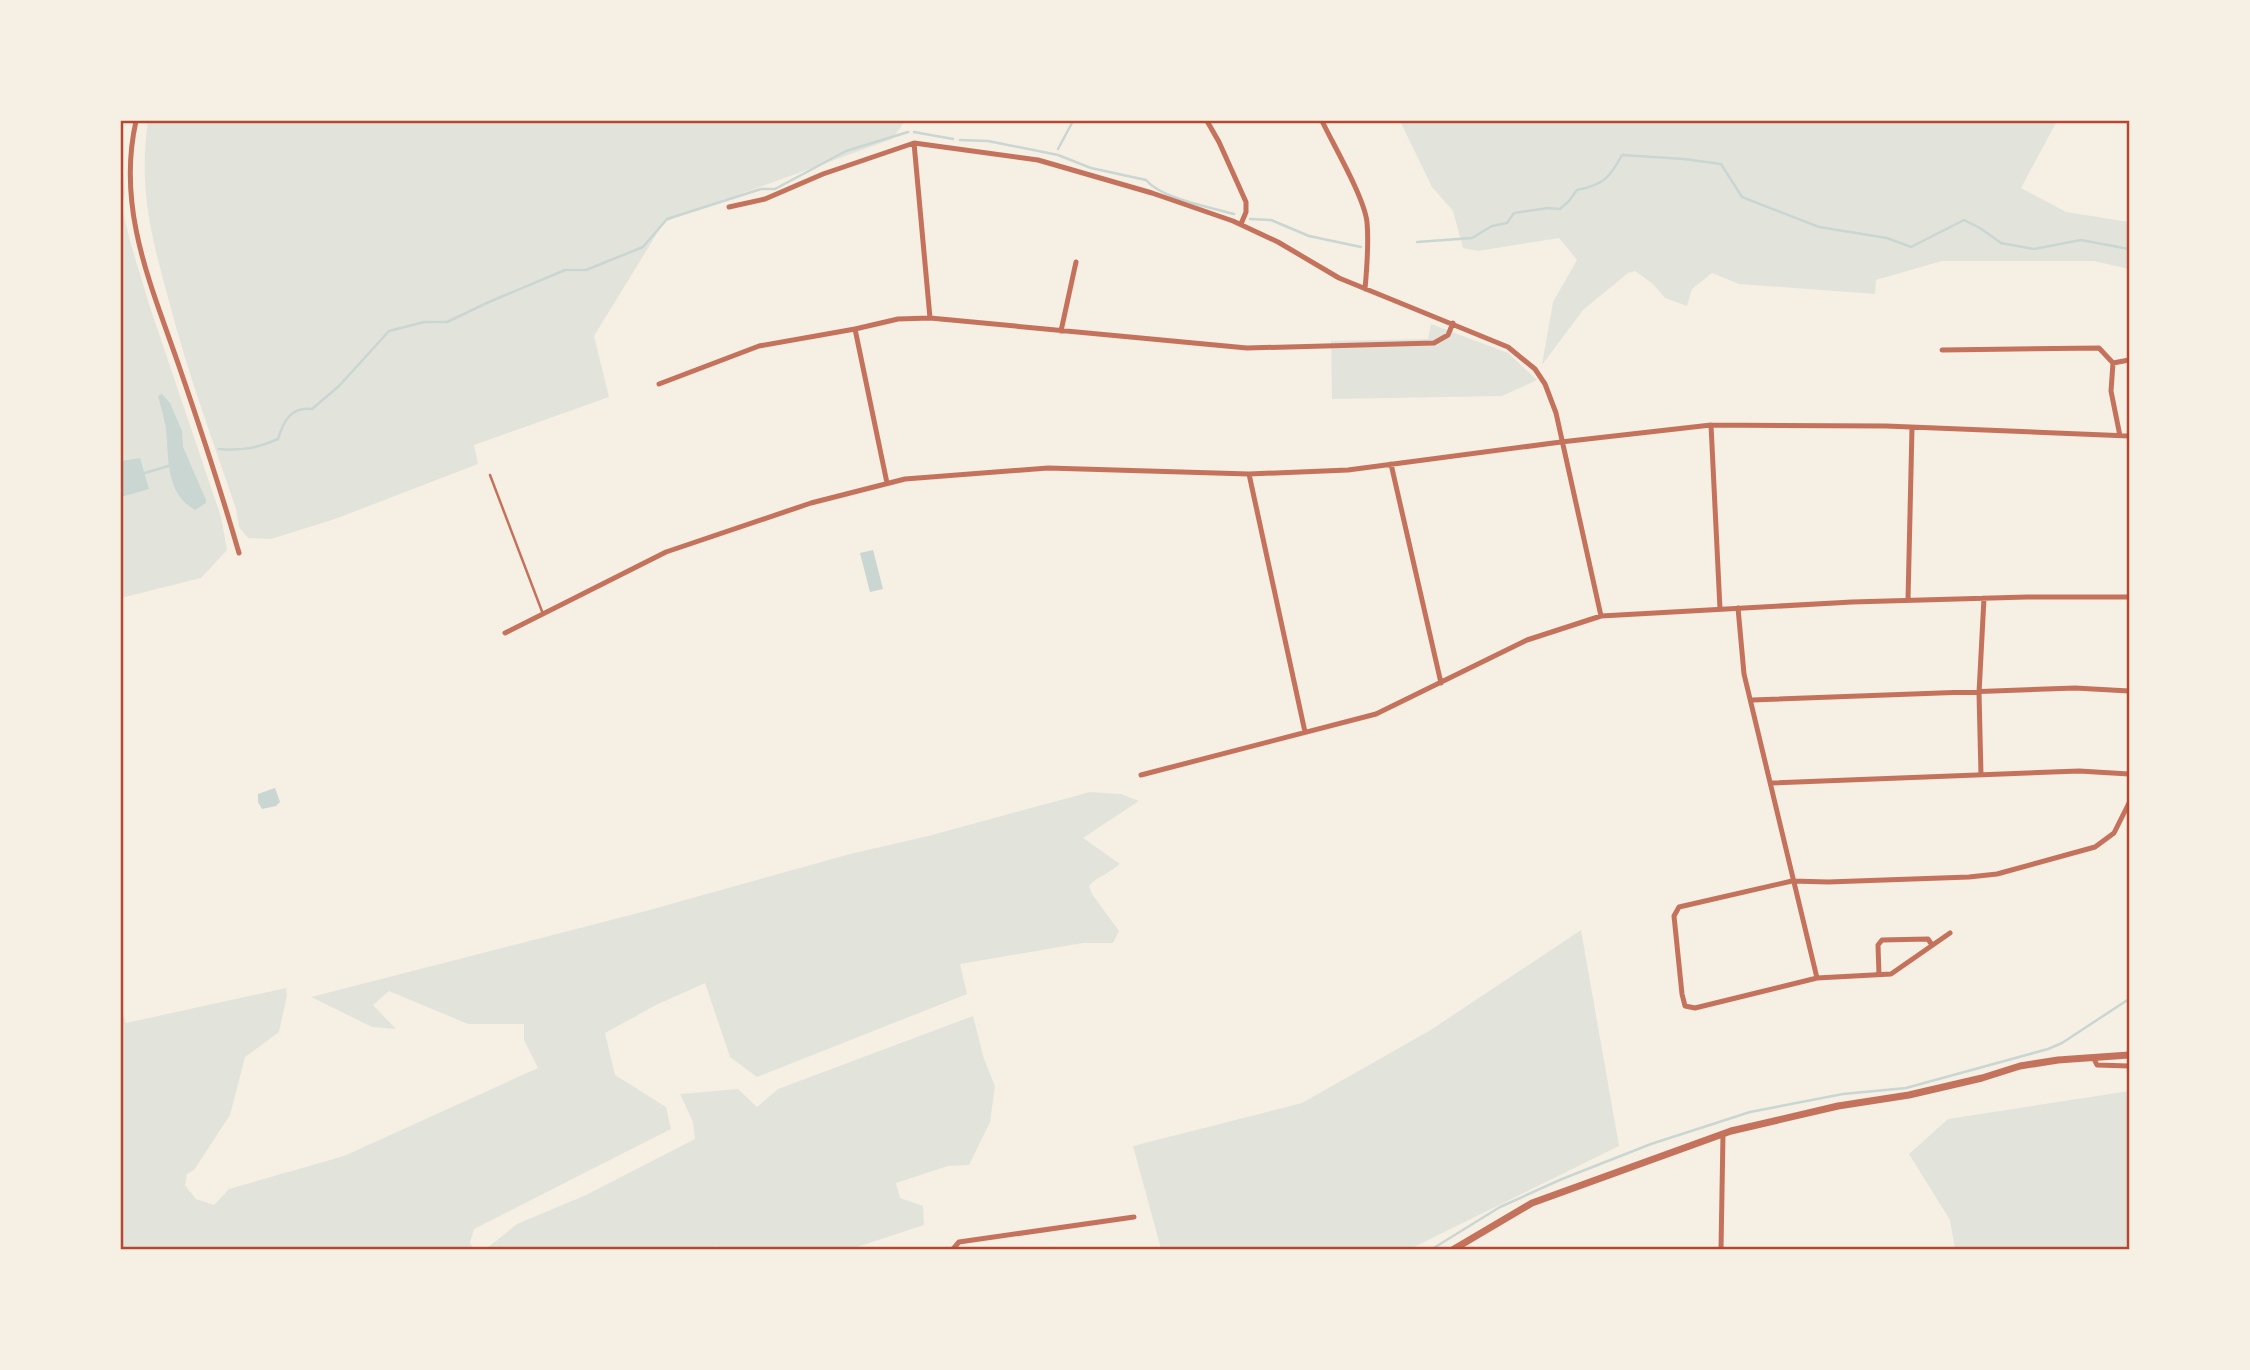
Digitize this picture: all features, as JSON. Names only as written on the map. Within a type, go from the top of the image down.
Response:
[{"type":"street","points":[[136,121],[130,159],[130,192],[137,244],[239,553]]},
{"type":"street","points":[[1207,121],[1246,202],[1247,212],[1241,225]]},
{"type":"street","points":[[1322,121],[1367,220],[1368,260],[1365,289]]},
{"type":"street","points":[[914,144],[930,318]]},
{"type":"street","points":[[729,207],[765,199],[823,174],[914,144],[1038,160],[1152,193],[1241,225],[1278,242],[1339,278],[1508,347],[1535,369],[1545,384],[1556,413],[1601,616]]},
{"type":"street","points":[[1061,331],[1076,261]]},
{"type":"street","points":[[659,384],[759,346],[898,319],[930,318],[1247,348],[1434,343],[1448,335],[1453,323]]},
{"type":"street","points":[[855,329],[887,483]]},
{"type":"street","points":[[1942,350],[2099,348],[2113,363],[2112,391],[2119,436]]},
{"type":"street","points":[[2113,363],[2129,360]]},
{"type":"street","points":[[1711,425],[1720,609]]},
{"type":"street","points":[[505,633],[666,552],[766,516],[905,479],[1048,468],[1249,474],[1348,470],[1711,425],[1912,428],[2129,436]]},
{"type":"street","points":[[1908,600],[1912,428]]},
{"type":"street","points":[[1391,464],[1441,683]]},
{"type":"street","points":[[1249,474],[1305,732]]},
{"type":"street","points":[[1142,775],[1376,714],[1527,640],[1601,616],[1908,600],[2129,597]]},
{"type":"street","points":[[1981,775],[1979,693],[1984,598]]},
{"type":"street","points":[[1738,608],[1744,674],[1816,978]]},
{"type":"street","points":[[1752,700],[2075,688],[2129,691]]},
{"type":"street","points":[[1771,783],[2079,771],[2129,774]]},
{"type":"street","points":[[1950,933],[1891,974],[1816,978],[1695,1008],[1685,1006],[1682,994],[1674,916],[1679,907],[1792,881],[1997,874],[2095,847],[2114,833],[2129,803]]},
{"type":"street","points":[[1879,975],[1878,945],[1882,940],[1928,939],[1932,945]]},
{"type":"street","points":[[1454,1249],[1532,1203],[1764,1121],[1909,1095],[2020,1066],[2129,1055]]},
{"type":"street","points":[[2093,1057],[2097,1065],[2129,1066]]},
{"type":"street","points":[[1721,1249],[1723,1134]]},
{"type":"street","points":[[953,1249],[959,1242],[1134,1217]]},
{"type":"lane","points":[[491,475],[543,614]]},
{"type":"shaded area","points":[[148,121],[905,121],[892,139],[664,222],[594,336],[609,397],[474,445],[478,464],[335,519],[271,539],[248,538],[239,527],[236,509],[177,331],[148,214],[145,146]]},
{"type":"shaded area","points":[[1400,121],[2057,121],[2021,188],[2066,212],[2129,222],[2129,269],[2094,261],[1942,261],[1876,280],[1875,294],[1739,284],[1712,273],[1692,289],[1687,306],[1665,298],[1653,284],[1635,271],[1628,273],[1583,310],[1542,365],[1553,302],[1577,260],[1559,238],[1478,251],[1463,248],[1453,211],[1432,187]]},
{"type":"shaded area","points":[[121,159],[125,193],[122,207],[130,241],[221,517],[227,550],[201,578],[121,598]]},
{"type":"shaded area","points":[[1431,324],[1508,353],[1537,380],[1502,396],[1332,399],[1331,341],[1428,339]]},
{"type":"shaded area","points":[[162,394],[170,403],[182,431],[183,447],[206,500],[206,503],[195,510],[185,503],[173,485],[166,429],[158,396]]},
{"type":"shaded area","points":[[140,458],[149,489],[121,497],[121,461]]},
{"type":"shaded area","points":[[873,550],[883,589],[870,592],[860,553]]},
{"type":"shaded area","points":[[275,788],[280,802],[276,806],[262,809],[258,794]]},
{"type":"shaded area","points":[[1090,792],[1121,794],[1139,801],[1083,838],[1120,864],[1089,886],[1119,931],[1113,943],[1083,943],[960,964],[967,994],[757,1077],[730,1057],[705,983],[656,1005],[605,1033],[615,1075],[666,1107],[671,1129],[474,1229],[470,1243],[473,1249],[121,1249],[121,1007],[126,1023],[286,988],[279,1032],[245,1057],[230,1115],[194,1170],[187,1174],[185,1185],[196,1199],[214,1205],[229,1189],[344,1156],[538,1068],[524,1040],[524,1024],[468,1024],[389,991],[373,1005],[396,1029],[372,1027],[311,997]]},
{"type":"shaded area","points":[[1581,930],[1619,1146],[1410,1249],[1161,1249],[1133,1146],[1302,1103],[1429,1031]]},
{"type":"shaded area","points":[[973,1016],[984,1059],[995,1086],[990,1122],[969,1165],[948,1166],[896,1183],[900,1198],[923,1206],[924,1225],[851,1249],[720,1249],[718,1246],[705,1249],[486,1249],[517,1224],[586,1195],[695,1139],[693,1122],[680,1094],[738,1089],[757,1107],[778,1089]]},
{"type":"shaded area","points":[[2129,1091],[2129,1249],[1955,1249],[1950,1220],[1909,1154],[1948,1119]]},
{"type":"waterway","points":[[1058,149],[1073,121]]},
{"type":"waterway","points":[[219,449],[249,448],[278,439],[289,416],[299,410],[312,409],[339,386],[389,331],[424,322],[447,322],[565,270],[586,270],[643,247],[667,219],[761,189],[775,189],[846,151],[908,132]]},
{"type":"waterway","points":[[914,132],[953,139]]},
{"type":"waterway","points":[[960,140],[988,141],[1058,155],[1091,168],[1146,180],[1153,187],[1175,197],[1234,214]]},
{"type":"waterway","points":[[1417,242],[1472,238],[1492,226],[1507,223],[1514,213],[1560,209],[1577,190],[1594,186],[1605,179],[1622,155],[1721,164],[1742,197],[1819,227],[1887,238],[1911,247],[1964,220],[2001,243],[2034,249],[2081,240],[2129,249]]},
{"type":"waterway","points":[[1250,219],[1271,220],[1309,236],[1361,247]]},
{"type":"waterway","points":[[141,474],[172,465]]},
{"type":"waterway","points":[[1432,1249],[1500,1207],[1651,1144],[1750,1112],[1843,1094],[1906,1088],[2048,1049],[2062,1043],[2129,999]]}]
